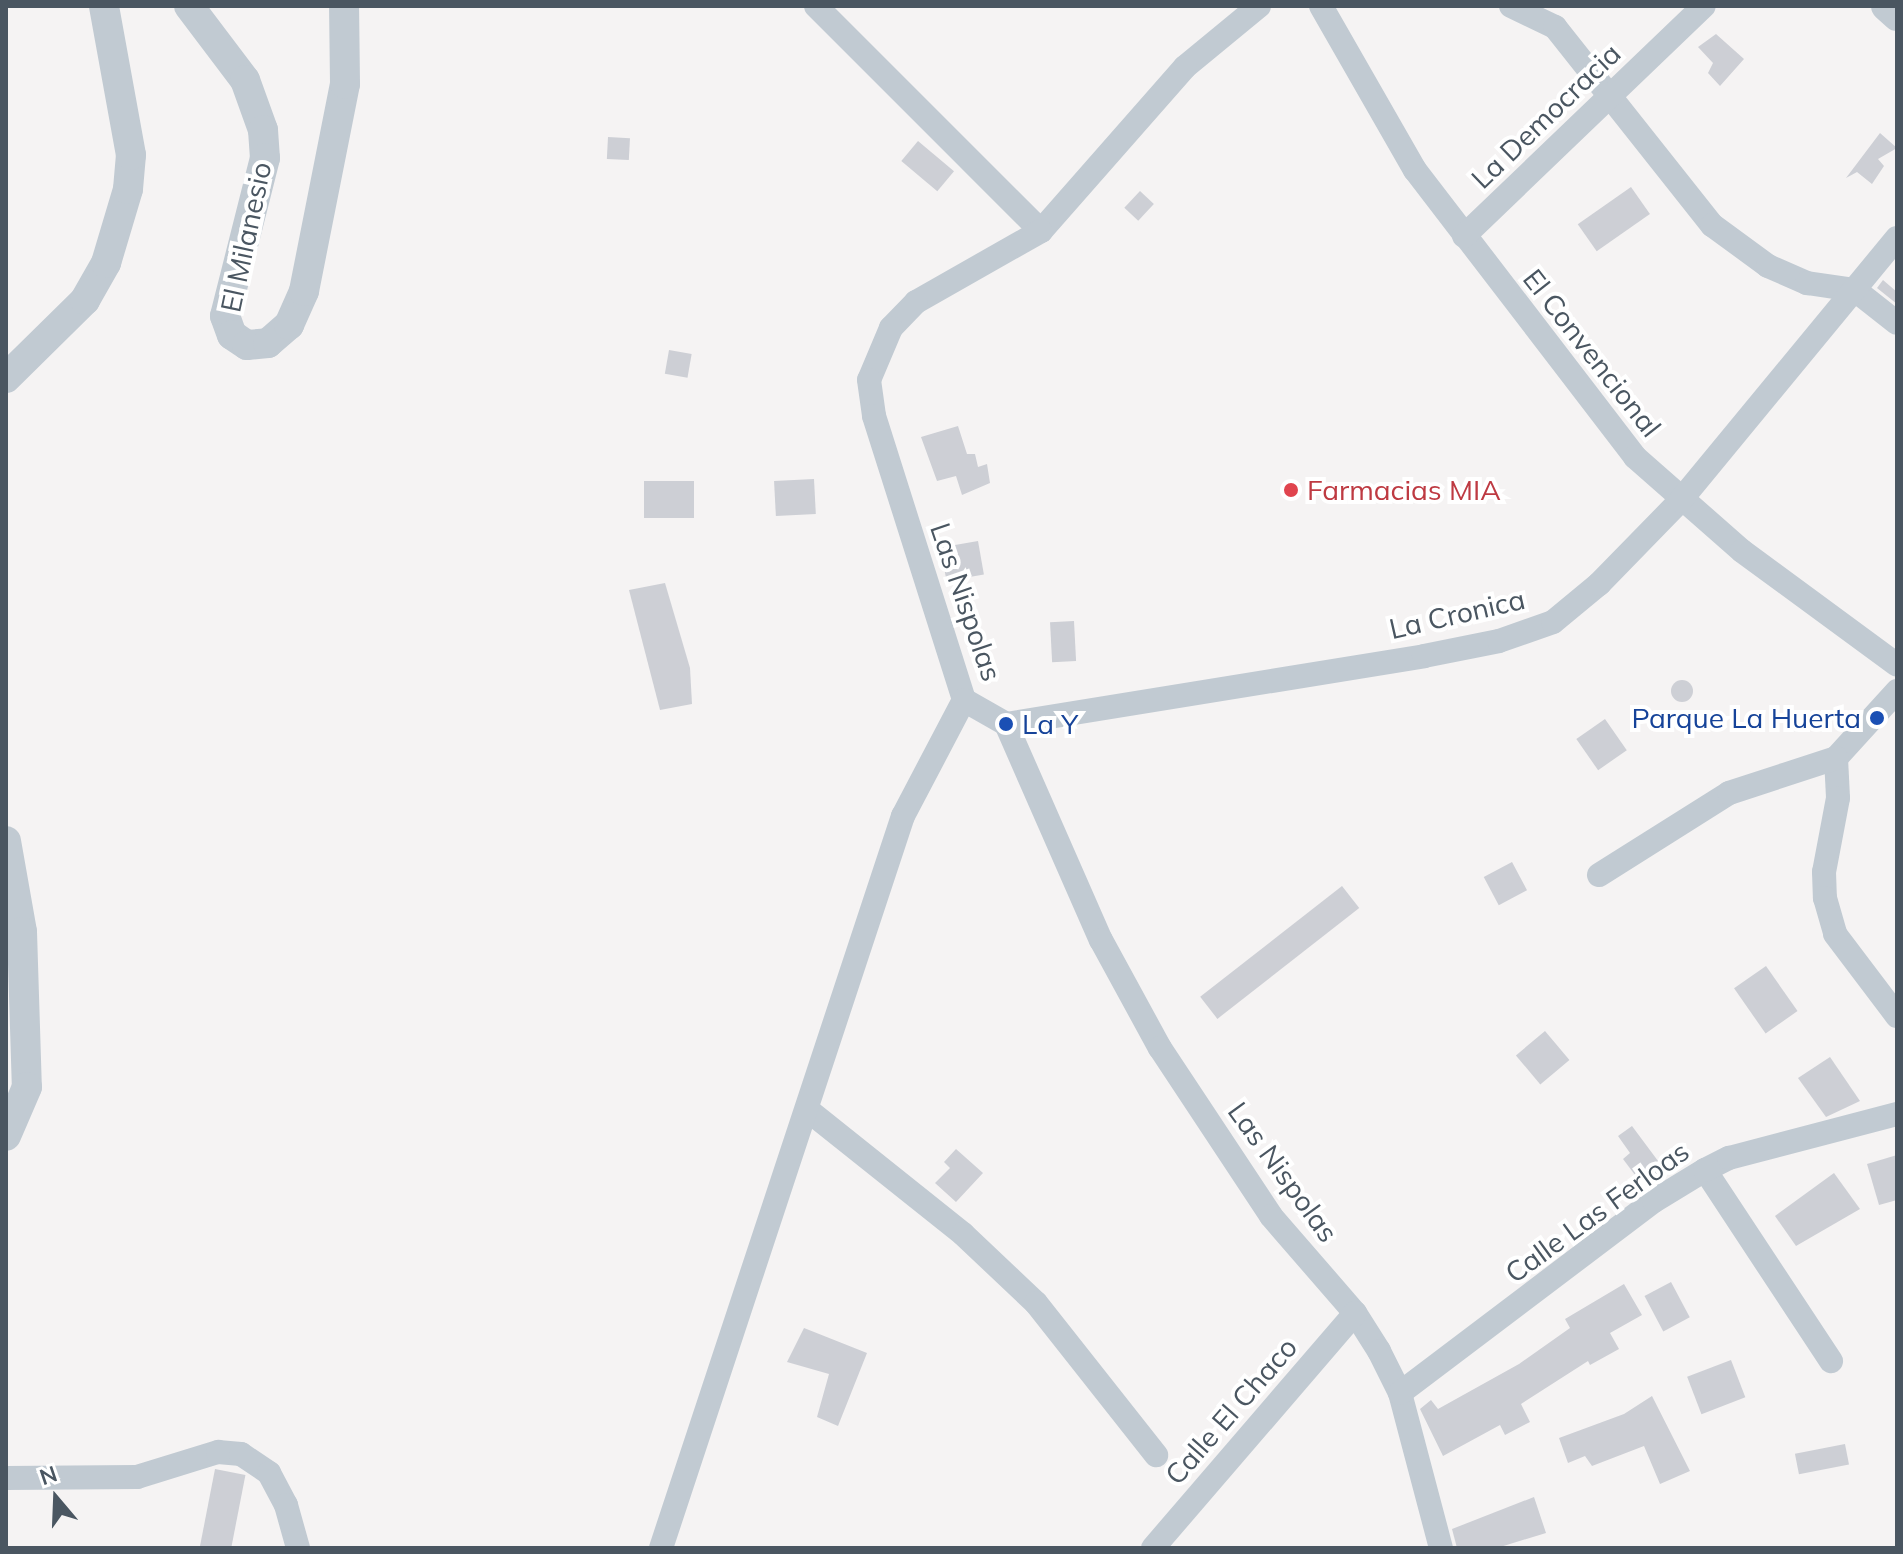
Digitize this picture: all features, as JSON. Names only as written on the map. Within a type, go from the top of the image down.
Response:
[{"type":"street","points":[[6,378],[85,300],[106,263],[128,189],[131,155],[104,6]]},
{"type":"street","name":"El Milanesio","points":[[189,6],[245,80],[263,130],[265,158],[225,316],[232,335],[247,345],[268,343],[289,325],[304,291],[345,84],[344,6]]},
{"type":"street","points":[[816,6],[1041,231]]},
{"type":"street","name":"Las Nispolas","points":[[1259,6],[1185,67],[1041,231],[916,302],[891,328],[869,380],[874,416],[964,700],[1006,724],[1101,940],[1160,1048],[1271,1216],[1355,1313],[1400,1393],[1441,1548]]},
{"type":"street","name":"El Convencional","points":[[1321,6],[1367,94],[1464,236],[1625,444],[1680,501],[1897,665]]},
{"type":"street","points":[[1511,6],[1555,27],[1612,94],[1676,185],[1712,225],[1768,266],[1807,283],[1855,290],[1897,323]]},
{"type":"street","name":"La Democracia","points":[[1464,236],[1704,6]]},
{"type":"street","points":[[1886,6],[1897,16]]},
{"type":"street","name":"La Cronica","points":[[1006,724],[1499,641],[1553,622],[1599,584],[1680,501],[1897,238]]},
{"type":"street","points":[[1599,875],[1729,793],[1836,758],[1897,691]]},
{"type":"street","points":[[661,1548],[809,1111],[903,816],[964,700]]},
{"type":"street","points":[[1836,758],[1838,798],[1825,898],[1835,934],[1897,1016]]},
{"type":"street","points":[[6,841],[22,932],[27,1087],[6,1136]]},
{"type":"street","points":[[809,1111],[963,1234],[1036,1303],[1156,1455]]},
{"type":"street","name":"Calle Las Ferloas","points":[[1400,1393],[1654,1201],[1705,1170],[1729,1158],[1897,1114]]},
{"type":"street","points":[[1705,1170],[1831,1361]]},
{"type":"street","name":"Calle El Chaco","points":[[1153,1548],[1355,1313]]},
{"type":"street","points":[[6,1478],[137,1477],[218,1452],[241,1454],[261,1465],[275,1483],[298,1548]]},
{"type":"building","points":[[1716,34],[1744,59],[1720,86],[1708,73],[1713,63],[1698,47]]},
{"type":"building","points":[[1880,133],[1897,148],[1878,159],[1884,166],[1872,184],[1857,172],[1846,178]]},
{"type":"building","points":[[608,137],[630,138],[629,160],[607,159]]},
{"type":"building","points":[[918,141],[954,171],[937,191],[901,161]]},
{"type":"building","points":[[1631,187],[1650,214],[1597,251],[1578,224]]},
{"type":"building","points":[[1140,191],[1154,204],[1138,221],[1124,208]]},
{"type":"building","points":[[1883,280],[1897,292],[1897,304],[1877,288]]},
{"type":"building","points":[[669,350],[692,354],[687,378],[665,374]]},
{"type":"building","points":[[958,426],[967,454],[975,454],[978,467],[987,464],[990,483],[962,495],[956,476],[937,481],[921,437]]},
{"type":"building","points":[[814,479],[816,514],[776,516],[774,481]]},
{"type":"building","points":[[644,481],[694,481],[694,518],[644,518]]},
{"type":"building","points":[[978,541],[984,574],[946,581],[941,548]]},
{"type":"building","points":[[665,583],[690,668],[692,704],[660,710],[629,590]]},
{"type":"building","points":[[1074,621],[1076,661],[1052,662],[1050,622]]},
{"type":"building","points":[[1678,680],[1686,680],[1693,691],[1686,702],[1678,702],[1671,695],[1671,687]]},
{"type":"building","points":[[1605,719],[1627,750],[1598,770],[1576,739]]},
{"type":"building","points":[[1512,862],[1527,890],[1499,905],[1484,877]]},
{"type":"building","points":[[1342,886],[1359,908],[1217,1019],[1200,997]]},
{"type":"building","points":[[1766,966],[1798,1011],[1766,1033],[1734,988]]},
{"type":"building","points":[[1545,1031],[1569,1060],[1540,1085],[1516,1055]]},
{"type":"building","points":[[1830,1057],[1860,1101],[1826,1117],[1798,1078]]},
{"type":"building","points":[[1632,1126],[1664,1169],[1650,1179],[1646,1173],[1638,1179],[1623,1159],[1630,1153],[1618,1136]]},
{"type":"building","points":[[956,1149],[983,1173],[956,1202],[935,1183],[950,1168],[944,1162]]},
{"type":"building","points":[[1897,1155],[1897,1200],[1879,1205],[1867,1164]]},
{"type":"building","points":[[1834,1173],[1860,1209],[1796,1246],[1775,1216]]},
{"type":"building","points":[[1671,1282],[1690,1317],[1663,1331],[1645,1296]]},
{"type":"building","points":[[1624,1284],[1642,1315],[1610,1333],[1619,1349],[1590,1365],[1588,1361],[1521,1404],[1530,1422],[1505,1435],[1500,1425],[1443,1456],[1420,1409],[1431,1400],[1438,1409],[1519,1364],[1570,1328],[1565,1319]]},
{"type":"building","points":[[804,1328],[867,1353],[838,1426],[817,1417],[829,1374],[787,1362]]},
{"type":"building","points":[[1731,1360],[1745,1397],[1701,1414],[1687,1377]]},
{"type":"building","points":[[1652,1396],[1690,1471],[1660,1484],[1644,1446],[1592,1466],[1585,1456],[1568,1463],[1559,1438],[1624,1414]]},
{"type":"building","points":[[1845,1444],[1849,1465],[1799,1474],[1795,1454]]},
{"type":"building","points":[[215,1469],[245,1475],[231,1548],[200,1547]]},
{"type":"building","points":[[1534,1497],[1546,1533],[1497,1548],[1457,1548],[1452,1529]]},
{"type":"place","name":"Farmacias MIA","points":[[1291,490]]},
{"type":"place","name":"Parque La Huerta","points":[[1877,718]]},
{"type":"place","name":"La Y","points":[[1006,724]]}]
